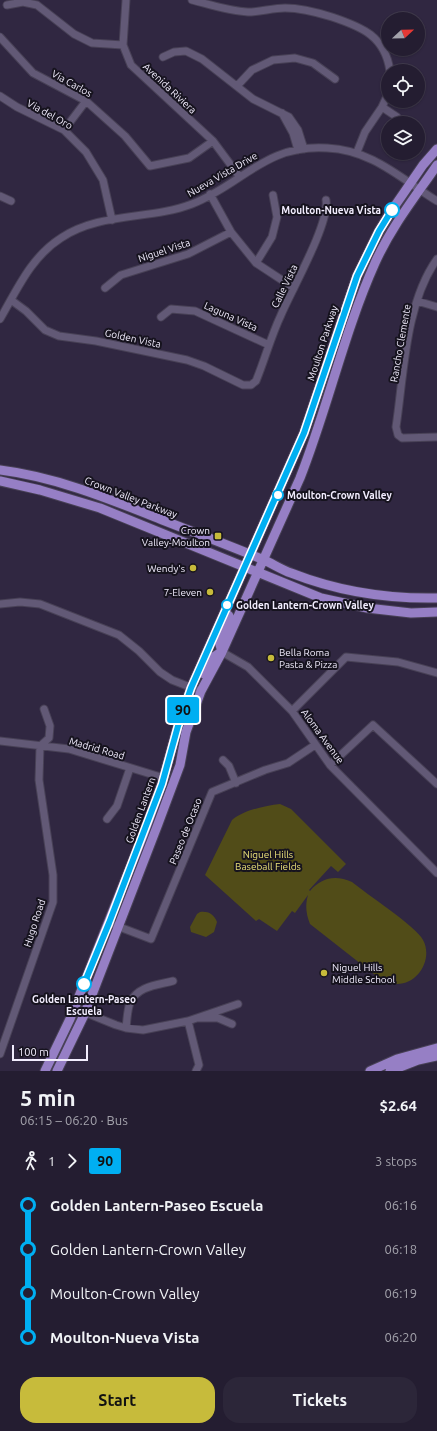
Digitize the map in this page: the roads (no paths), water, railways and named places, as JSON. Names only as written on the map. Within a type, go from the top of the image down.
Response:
[{"type":"main road","name":"Moulton Parkway","points":[[250,555],[304,433],[357,276],[379,231],[437,149]]},
{"type":"main road","points":[[264,560],[312,450],[349,332],[376,262],[402,215],[437,165]]},
{"type":"main road","name":"Crown Valley Parkway","points":[[0,470],[37,477],[86,491],[264,560],[295,575],[340,588],[397,596],[437,598]]},
{"type":"main road","points":[[0,482],[40,490],[80,501],[300,590],[344,604],[389,611],[437,612]]},
{"type":"main road","name":"Golden Lantern","points":[[57,1071],[85,1013],[164,778],[178,726],[191,688],[250,555]]},
{"type":"main road","name":"Golden Lantern","points":[[45,1071],[114,925],[158,824],[174,781],[182,754],[186,732],[201,691],[222,652],[264,560]]},
{"type":"main road","points":[[196,677],[204,674],[212,658],[222,652],[219,641],[229,616],[225,612]]},
{"type":"main road","points":[[158,824],[156,819],[167,788],[164,778],[170,775],[177,757],[182,754]]},
{"type":"main road","points":[[370,1071],[397,1059],[437,1048]]},
{"type":"main road","points":[[390,1071],[418,1060],[437,1056]]},
{"type":"street","name":"Avenida Riviera","points":[[126,0],[123,45],[131,65],[213,141],[239,176]]},
{"type":"street","points":[[192,0],[237,11],[250,12],[285,8],[313,11],[353,24],[370,34],[378,42],[387,57],[388,64]]},
{"type":"street","points":[[8,5],[23,2],[36,4],[74,34],[92,43],[123,45]]},
{"type":"street","name":"Via Carlos","points":[[0,37],[33,73],[86,100],[125,136],[150,166],[189,158],[213,141]]},
{"type":"street","points":[[163,57],[174,52],[186,51],[202,59],[253,99],[282,114],[292,126],[301,149]]},
{"type":"street","points":[[237,86],[252,70],[274,60],[295,58],[312,63],[335,79]]},
{"type":"street","name":"Via del Oro","points":[[0,96],[16,107],[64,130],[81,146],[96,166],[107,192],[112,220]]},
{"type":"street","points":[[64,130],[86,100]]},
{"type":"street","points":[[357,152],[365,132],[381,108]]},
{"type":"street","points":[[384,108],[396,116]]},
{"type":"street","name":"Nueva Vista Drive","points":[[0,319],[31,266],[50,246],[77,229],[88,224],[173,210],[193,203],[279,154],[301,149],[326,147],[357,152],[382,164],[437,201]]},
{"type":"street","points":[[210,194],[231,232],[256,263],[294,288]]},
{"type":"street","points":[[256,263],[272,237],[277,217],[273,195]]},
{"type":"street","points":[[0,196],[12,201]]},
{"type":"street","name":"Calle Vista","points":[[256,381],[269,345],[324,219],[326,200]]},
{"type":"street","name":"Niguel Vista","points":[[105,288],[121,275],[188,254],[231,232]]},
{"type":"street","name":"Rancho Clemente","points":[[437,259],[427,276],[417,301],[412,321],[396,427],[398,435],[406,439],[437,437]]},
{"type":"street","name":"Golden Vista","points":[[11,300],[26,311],[46,330],[59,336],[96,341],[187,360],[204,366],[246,386],[251,385],[256,381]]},
{"type":"street","points":[[417,301],[437,307]]},
{"type":"street","name":"Laguna Vista","points":[[161,317],[171,309],[195,311],[269,345]]},
{"type":"street","points":[[0,604],[20,602],[40,604],[119,635],[140,651],[160,672],[172,680],[201,691]]},
{"type":"street","name":"Aloma Avenue","points":[[222,652],[248,667],[292,710],[330,765],[437,873]]},
{"type":"street","points":[[292,710],[346,657],[398,662],[437,673]]},
{"type":"street","points":[[40,746],[49,738],[50,726],[44,709]]},
{"type":"street","points":[[330,765],[373,725],[437,784]]},
{"type":"street","name":"Madrid Road","points":[[0,741],[69,749],[164,778]]},
{"type":"street","name":"Paseo de Ocaso","points":[[114,925],[151,939],[212,792],[265,770],[288,763],[315,745]]},
{"type":"street","name":"Hugo Road","points":[[0,1054],[53,902],[53,875],[39,780],[40,746]]},
{"type":"street","points":[[223,760],[229,766],[236,783]]},
{"type":"street","points":[[107,819],[117,806],[130,768]]},
{"type":"street","points":[[126,1028],[130,1003],[136,995],[145,988],[174,981]]},
{"type":"street","points":[[74,1008],[126,1028],[143,1030],[188,1021],[207,1013],[238,1004]]},
{"type":"street","points":[[197,1018],[218,1018],[232,1024]]},
{"type":"street","points":[[188,1021],[199,1065],[196,1071]]},
{"type":"place","name":"Moulton-Nueva Vista","points":[[392,210]]},
{"type":"place","name":"Moulton-Crown Valley","points":[[278,495]]},
{"type":"place","name":"Crown Valley-Moulton","points":[[218,536]]},
{"type":"place","name":"Wendy's","points":[[193,568]]},
{"type":"place","name":"7-Eleven","points":[[210,592]]},
{"type":"place","name":"Golden Lantern-Crown Valley","points":[[227,605]]},
{"type":"place","name":"Bella Roma Pasta & Pizza","points":[[271,658]]},
{"type":"place","name":"Niguel Hills Middle School","points":[[324,973]]},
{"type":"place","name":"Golden Lantern-Paseo Escuela","points":[[84,984]]},
{"type":"park label","name":"Niguel Hills Baseball Fields","points":[[268,860]]}]
